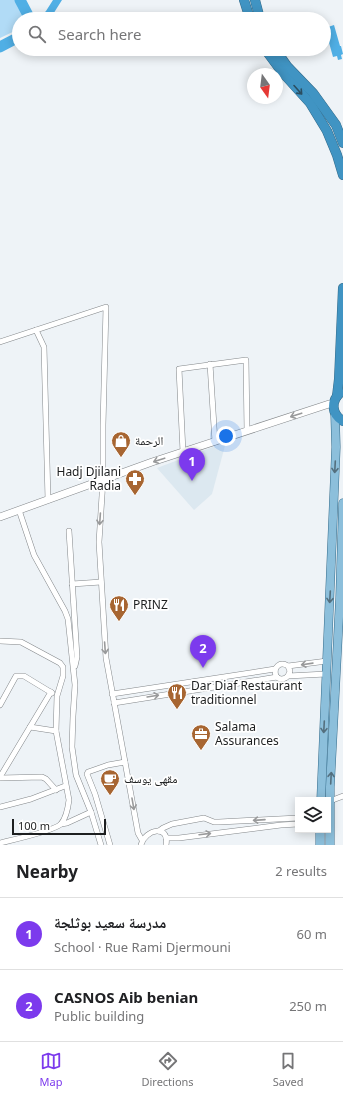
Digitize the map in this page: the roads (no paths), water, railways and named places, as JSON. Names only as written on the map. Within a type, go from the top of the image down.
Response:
[{"type":"highway","points":[[244,0],[248,12]]},
{"type":"highway","points":[[255,0],[258,12]]},
{"type":"highway","points":[[270,56],[282,72],[310,103],[327,131],[343,175]]},
{"type":"highway","points":[[280,56],[287,66],[314,93],[336,126],[343,143]]},
{"type":"highway","points":[[343,288],[338,397],[333,409],[339,419],[343,420]]},
{"type":"main road","points":[[0,517],[183,452],[329,404],[338,397]]},
{"type":"main road","points":[[321,797],[336,447],[335,414]]},
{"type":"main road","points":[[330,797],[343,503]]},
{"type":"main road","points":[[320,833],[320,845]]},
{"type":"main road","points":[[330,833],[330,845]]},
{"type":"street","points":[[0,342],[106,307],[103,480],[98,542],[106,658],[138,833],[141,842],[151,832],[159,831],[172,824],[204,818],[214,822],[295,818]]},
{"type":"street","points":[[36,330],[44,347],[48,500]]},
{"type":"street","points":[[183,452],[179,370],[210,364],[246,360],[247,431]]},
{"type":"street","points":[[210,364],[215,442]]},
{"type":"street","points":[[19,510],[34,555],[65,610],[68,619],[75,685],[72,747],[76,775],[91,812],[101,845]]},
{"type":"street","points":[[69,531],[77,658],[73,669]]},
{"type":"street","points":[[72,584],[101,582]]},
{"type":"street","points":[[0,642],[21,642],[60,663],[63,667],[63,676],[57,696],[56,731],[68,800],[68,809],[61,824]]},
{"type":"street","points":[[112,694],[275,669],[281,664],[288,666],[327,661]]},
{"type":"street","points":[[288,666],[290,671],[288,676]]},
{"type":"street","points":[[275,669],[277,677]]},
{"type":"street","points":[[114,702],[277,677],[284,679],[288,676],[326,674]]},
{"type":"street","points":[[0,705],[16,676],[24,676],[57,696]]},
{"type":"street","points":[[162,686],[179,692]]},
{"type":"street","points":[[0,778],[51,692]]},
{"type":"street","points":[[30,727],[56,731]]},
{"type":"street","points":[[110,845],[95,794],[87,774],[88,772],[108,765],[125,762]]},
{"type":"street","points":[[0,778],[42,777],[46,779],[56,790]]},
{"type":"street","points":[[0,807],[31,799],[65,786]]},
{"type":"street","points":[[331,801],[343,796]]},
{"type":"street","points":[[0,843],[50,830],[91,812]]},
{"type":"street","points":[[166,838],[179,838],[295,824]]},
{"type":"street","points":[[159,831],[166,838],[166,845]]},
{"type":"water","points":[[53,0],[62,0],[54,12],[45,12]]},
{"type":"water","points":[[334,25],[341,46],[343,54],[341,55],[342,59],[338,60],[337,56],[333,57],[331,50],[331,26]]},
{"type":"waterway","points":[[20,0],[26,12]]},
{"type":"waterway","points":[[0,47],[12,41]]},
{"type":"place","name":"الرحمة","points":[[121,458]]},
{"type":"place","name":"مدرسة سعيد بوثلجة","points":[[192,481]]},
{"type":"place","name":"Hadj Djilani Radia","points":[[135,496]]},
{"type":"place","name":"PRINZ","points":[[119,622]]},
{"type":"place","name":"CASNOS Aib benian","points":[[203,668]]},
{"type":"place","name":"Dar Diaf Restaurant traditionnel","points":[[177,710]]},
{"type":"place","name":"Salama Assurances","points":[[201,751]]},
{"type":"place","name":"مقهى يوسف","points":[[110,796]]}]
